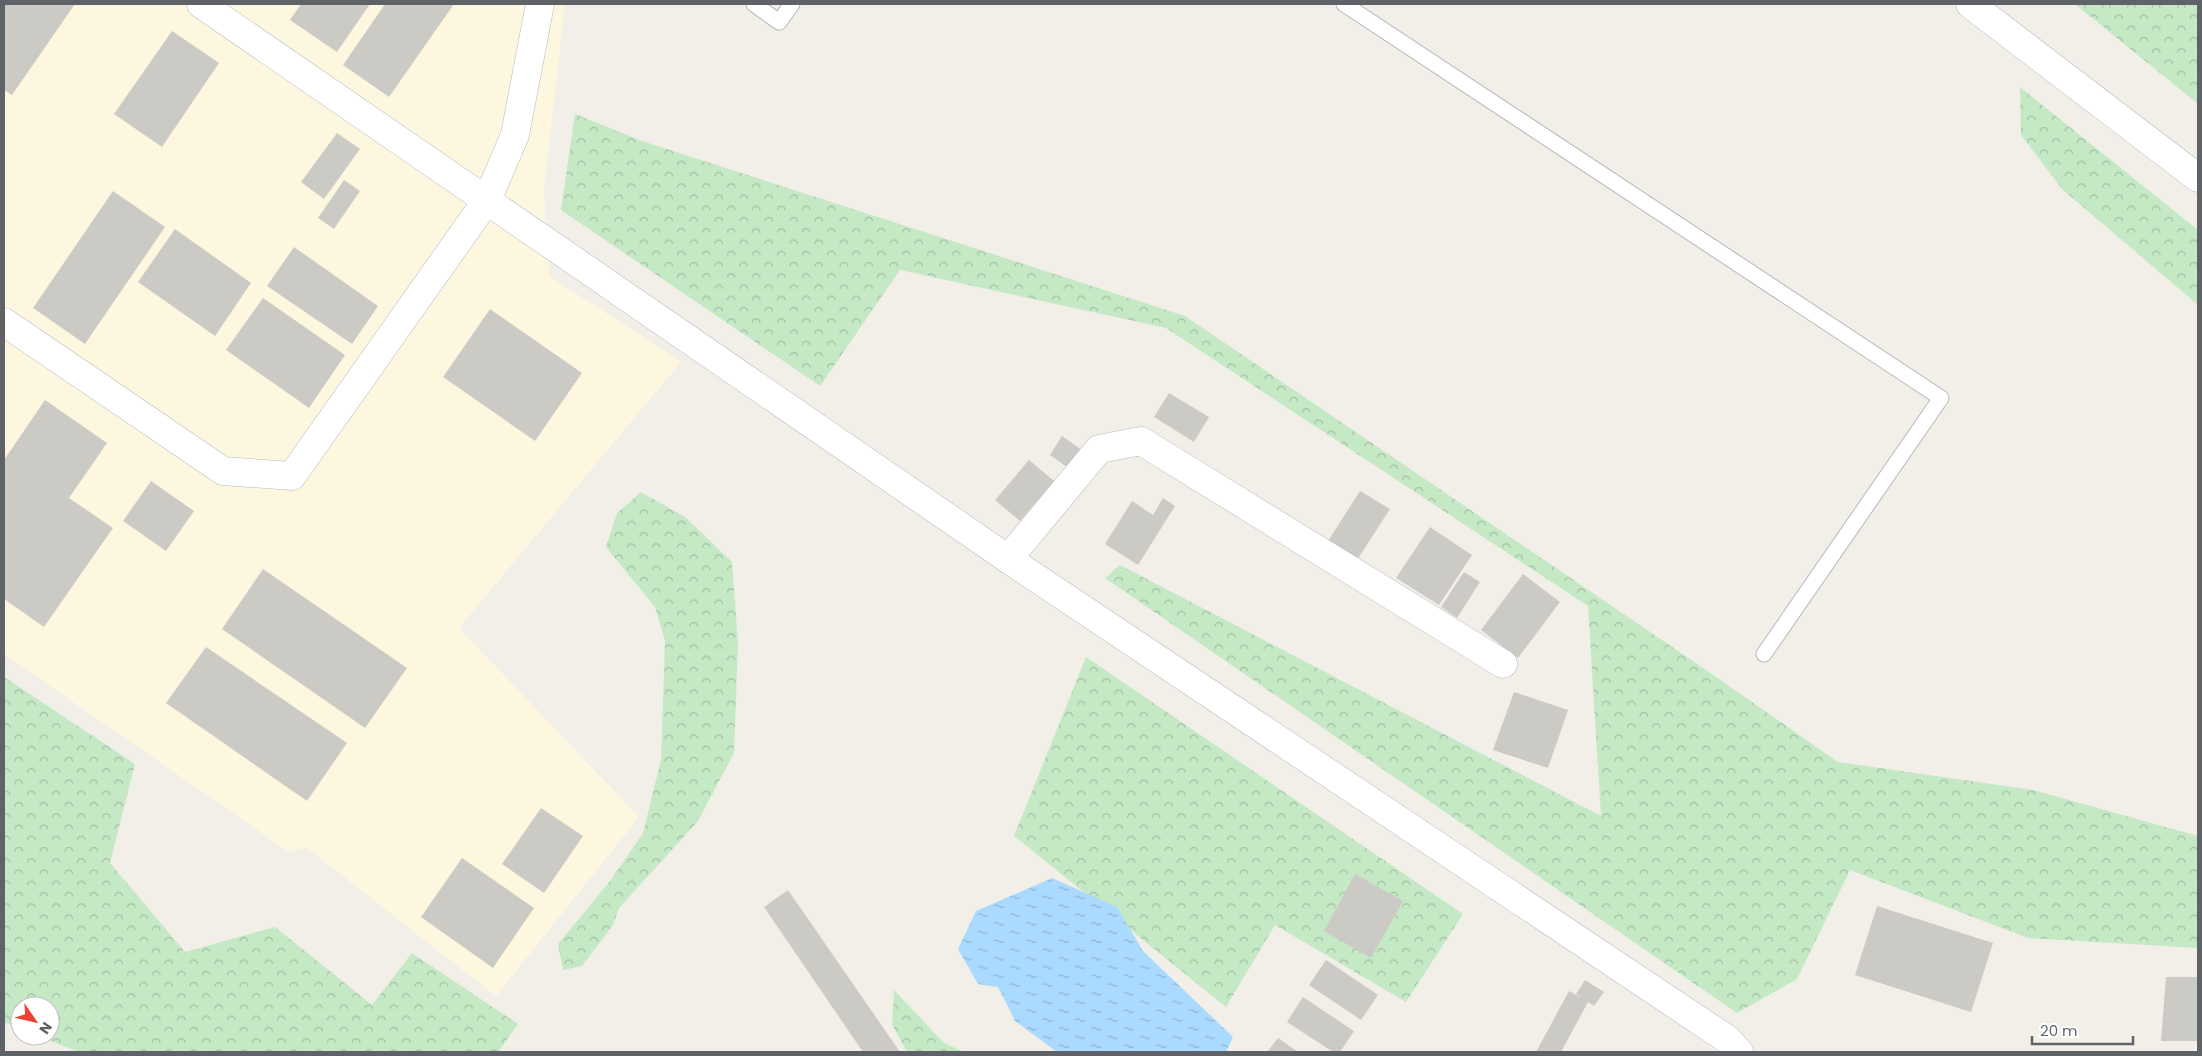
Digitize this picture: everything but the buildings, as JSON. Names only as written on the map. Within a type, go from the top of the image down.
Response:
[{"type":"street","points":[[201,4],[1008,559],[1727,1039],[1739,1052]]},
{"type":"street","points":[[4,322],[223,471],[292,476],[487,200],[515,135],[540,4]]},
{"type":"street","points":[[1970,4],[2198,178]]},
{"type":"street","points":[[1008,559],[1099,449],[1141,441],[1503,664]]},
{"type":"lane","points":[[754,4],[779,22],[792,4]]},
{"type":"lane","points":[[1344,4],[1942,398],[1764,654]]},
{"type":"shaded area","points":[[4,4],[565,4],[544,190],[549,276],[681,362],[459,628],[639,817],[496,996],[307,848],[289,852],[4,654]]},
{"type":"green space","points":[[2075,4],[2198,4],[2198,104]]},
{"type":"green space","points":[[2020,87],[2198,230],[2198,305],[2062,189],[2021,135]]},
{"type":"green space","points":[[575,114],[642,141],[1185,316],[1838,762],[2033,790],[2198,836],[2198,948],[2028,938],[1850,870],[1797,979],[1737,1013],[1105,578],[1120,565],[1601,816],[1588,606],[1166,328],[900,270],[820,386],[561,210]]},
{"type":"green space","points":[[641,492],[685,517],[732,562],[738,643],[734,753],[698,821],[619,908],[613,925],[582,966],[563,970],[558,944],[610,881],[643,833],[661,760],[665,641],[655,607],[606,547],[617,513]]},
{"type":"green space","points":[[1086,657],[1463,914],[1406,1002],[1275,925],[1226,1007],[1014,836]]},
{"type":"green space","points":[[4,677],[135,764],[110,863],[185,952],[275,927],[372,1005],[412,953],[518,1024],[498,1052],[79,1052],[60,1045],[60,996],[10,996],[10,1025],[4,1022]]},
{"type":"green space","points":[[894,990],[944,1043],[964,1052],[907,1052],[892,1024]]},
{"type":"water","points":[[1052,878],[1117,907],[1143,951],[1233,1037],[1226,1052],[1057,1052],[1015,1021],[998,987],[978,984],[958,949],[976,911]]}]
